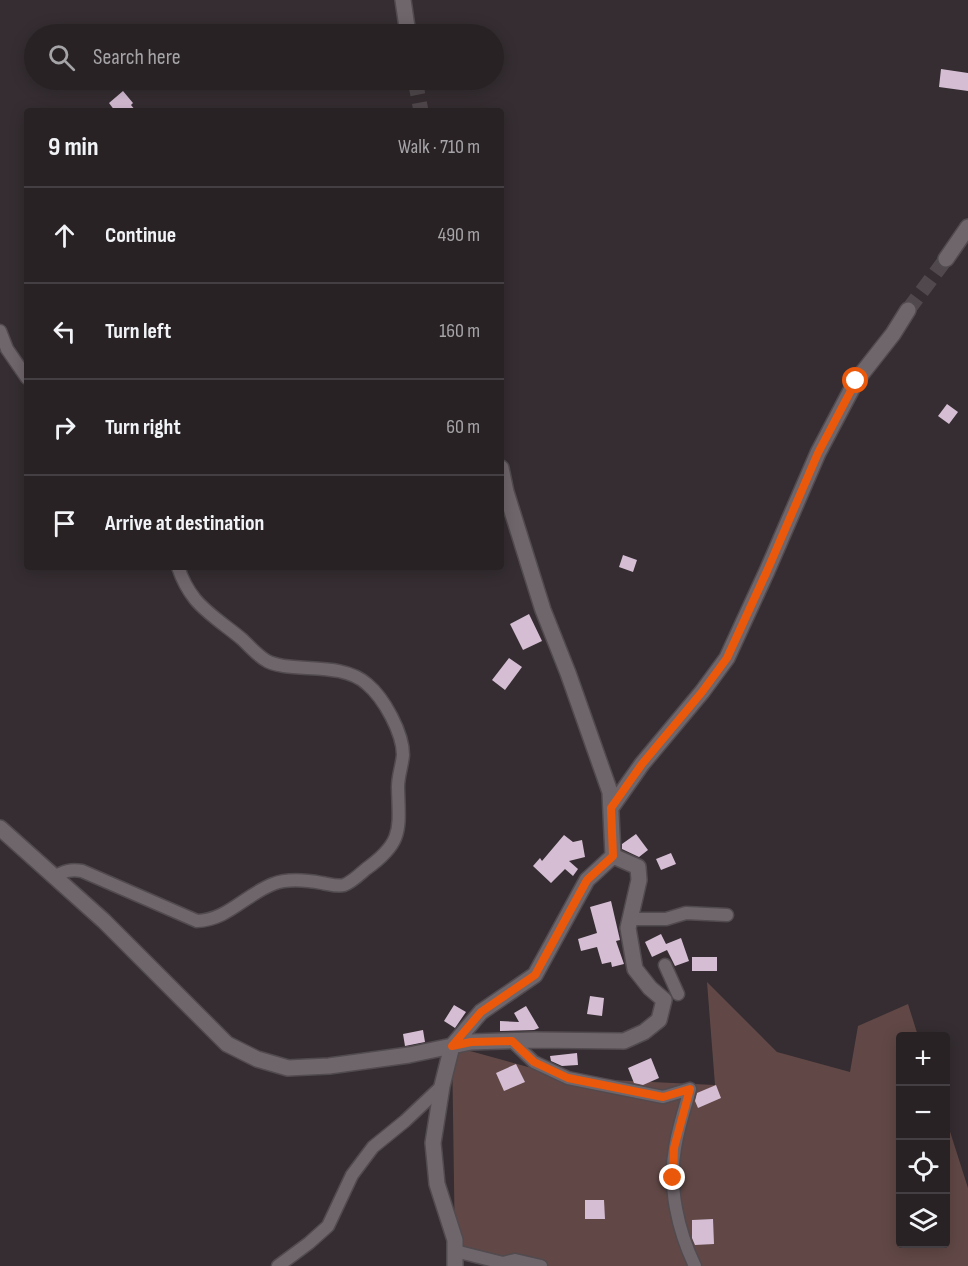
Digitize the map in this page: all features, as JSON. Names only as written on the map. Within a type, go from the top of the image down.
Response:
[{"type":"street","points":[[403,0],[407,24]]},
{"type":"street","points":[[946,258],[968,227]]},
{"type":"street","points":[[611,808],[642,764],[727,658],[818,453],[856,381],[893,334],[908,310]]},
{"type":"street","points":[[0,331],[7,349],[24,374]]},
{"type":"street","points":[[504,482],[540,600],[610,792],[613,856],[587,880],[535,975],[481,1012],[452,1046],[442,1086],[433,1143],[437,1184],[454,1240],[455,1259],[504,1265],[515,1260],[541,1266]]},
{"type":"street","points":[[54,877],[63,871],[72,869],[82,871],[196,921],[209,921],[223,915],[258,891],[286,880],[345,885],[390,849],[398,833],[400,817],[398,784],[403,756],[402,744],[399,732],[376,693],[355,675],[268,662],[197,601],[185,584],[179,570]]},
{"type":"street","points":[[0,828],[104,921],[227,1044],[257,1059],[288,1068],[328,1066],[471,1042],[624,1041],[644,1032],[659,1020],[664,1000],[650,988],[635,969],[628,928],[639,880],[638,867],[613,856]]},
{"type":"street","points":[[631,919],[666,919],[686,914],[727,915]]},
{"type":"street","points":[[665,965],[678,994]]},
{"type":"street","points":[[512,1041],[534,1062],[568,1078],[663,1097],[690,1089],[674,1148],[673,1178],[678,1220],[684,1243],[695,1266]]},
{"type":"street","points":[[279,1266],[328,1226],[352,1175],[373,1147],[442,1086]]},
{"type":"shaded area","points":[[707,982],[777,1052],[850,1072],[858,1026],[908,1004],[917,1032],[896,1032],[896,1248],[950,1248],[950,1132],[968,1188],[968,1266],[547,1266],[455,1251],[452,1046],[568,1078],[715,1085]]},
{"type":"building","points":[[941,69],[968,73],[968,91],[939,87]]},
{"type":"building","points":[[123,91],[133,103],[131,105],[134,108],[113,108],[109,103]]},
{"type":"building","points":[[947,404],[958,412],[949,424],[938,416]]},
{"type":"building","points":[[623,555],[637,560],[633,572],[619,567]]},
{"type":"building","points":[[529,614],[542,641],[523,650],[510,624]]},
{"type":"building","points":[[509,658],[522,667],[505,690],[492,680]]},
{"type":"building","points":[[636,834],[648,850],[639,857],[622,849],[622,844]]},
{"type":"building","points":[[564,835],[573,842],[582,840],[585,857],[569,861],[578,869],[573,876],[565,869],[551,883],[533,866],[540,858],[542,861]]},
{"type":"building","points":[[671,853],[676,864],[661,870],[656,859]]},
{"type":"building","points":[[611,901],[620,940],[616,941],[624,964],[612,967],[611,962],[602,964],[597,947],[581,951],[578,939],[597,933],[590,907]]},
{"type":"building","points":[[661,934],[666,944],[681,938],[689,961],[675,966],[667,950],[652,957],[645,942]]},
{"type":"building","points":[[692,957],[717,957],[717,971],[692,971]]},
{"type":"building","points":[[590,996],[604,998],[602,1016],[587,1014]]},
{"type":"building","points":[[454,1005],[466,1012],[455,1028],[444,1021]]},
{"type":"building","points":[[526,1006],[539,1028],[500,1031],[500,1021],[519,1022],[514,1013]]},
{"type":"building","points":[[423,1030],[425,1042],[405,1046],[403,1034]]},
{"type":"building","points":[[577,1053],[578,1065],[562,1066],[551,1061],[550,1056]]},
{"type":"building","points":[[651,1058],[659,1078],[643,1085],[634,1083],[628,1068]]},
{"type":"building","points":[[516,1064],[525,1082],[504,1091],[496,1073]]},
{"type":"building","points":[[716,1085],[721,1098],[698,1108],[695,1101],[697,1093]]},
{"type":"building","points":[[585,1200],[604,1200],[605,1219],[585,1219]]},
{"type":"building","points":[[713,1219],[714,1244],[695,1245],[692,1238],[692,1220]]},
{"type":"tunnel","points":[[417,90],[420,108]]},
{"type":"tunnel","points":[[908,310],[946,259]]},
{"type":"route","points":[[673,1178],[674,1148],[690,1089],[663,1097],[568,1078],[534,1062],[512,1041],[471,1042],[452,1046],[481,1012],[535,975],[587,880],[613,856],[611,808],[642,764],[727,658],[818,453],[856,381]]}]
